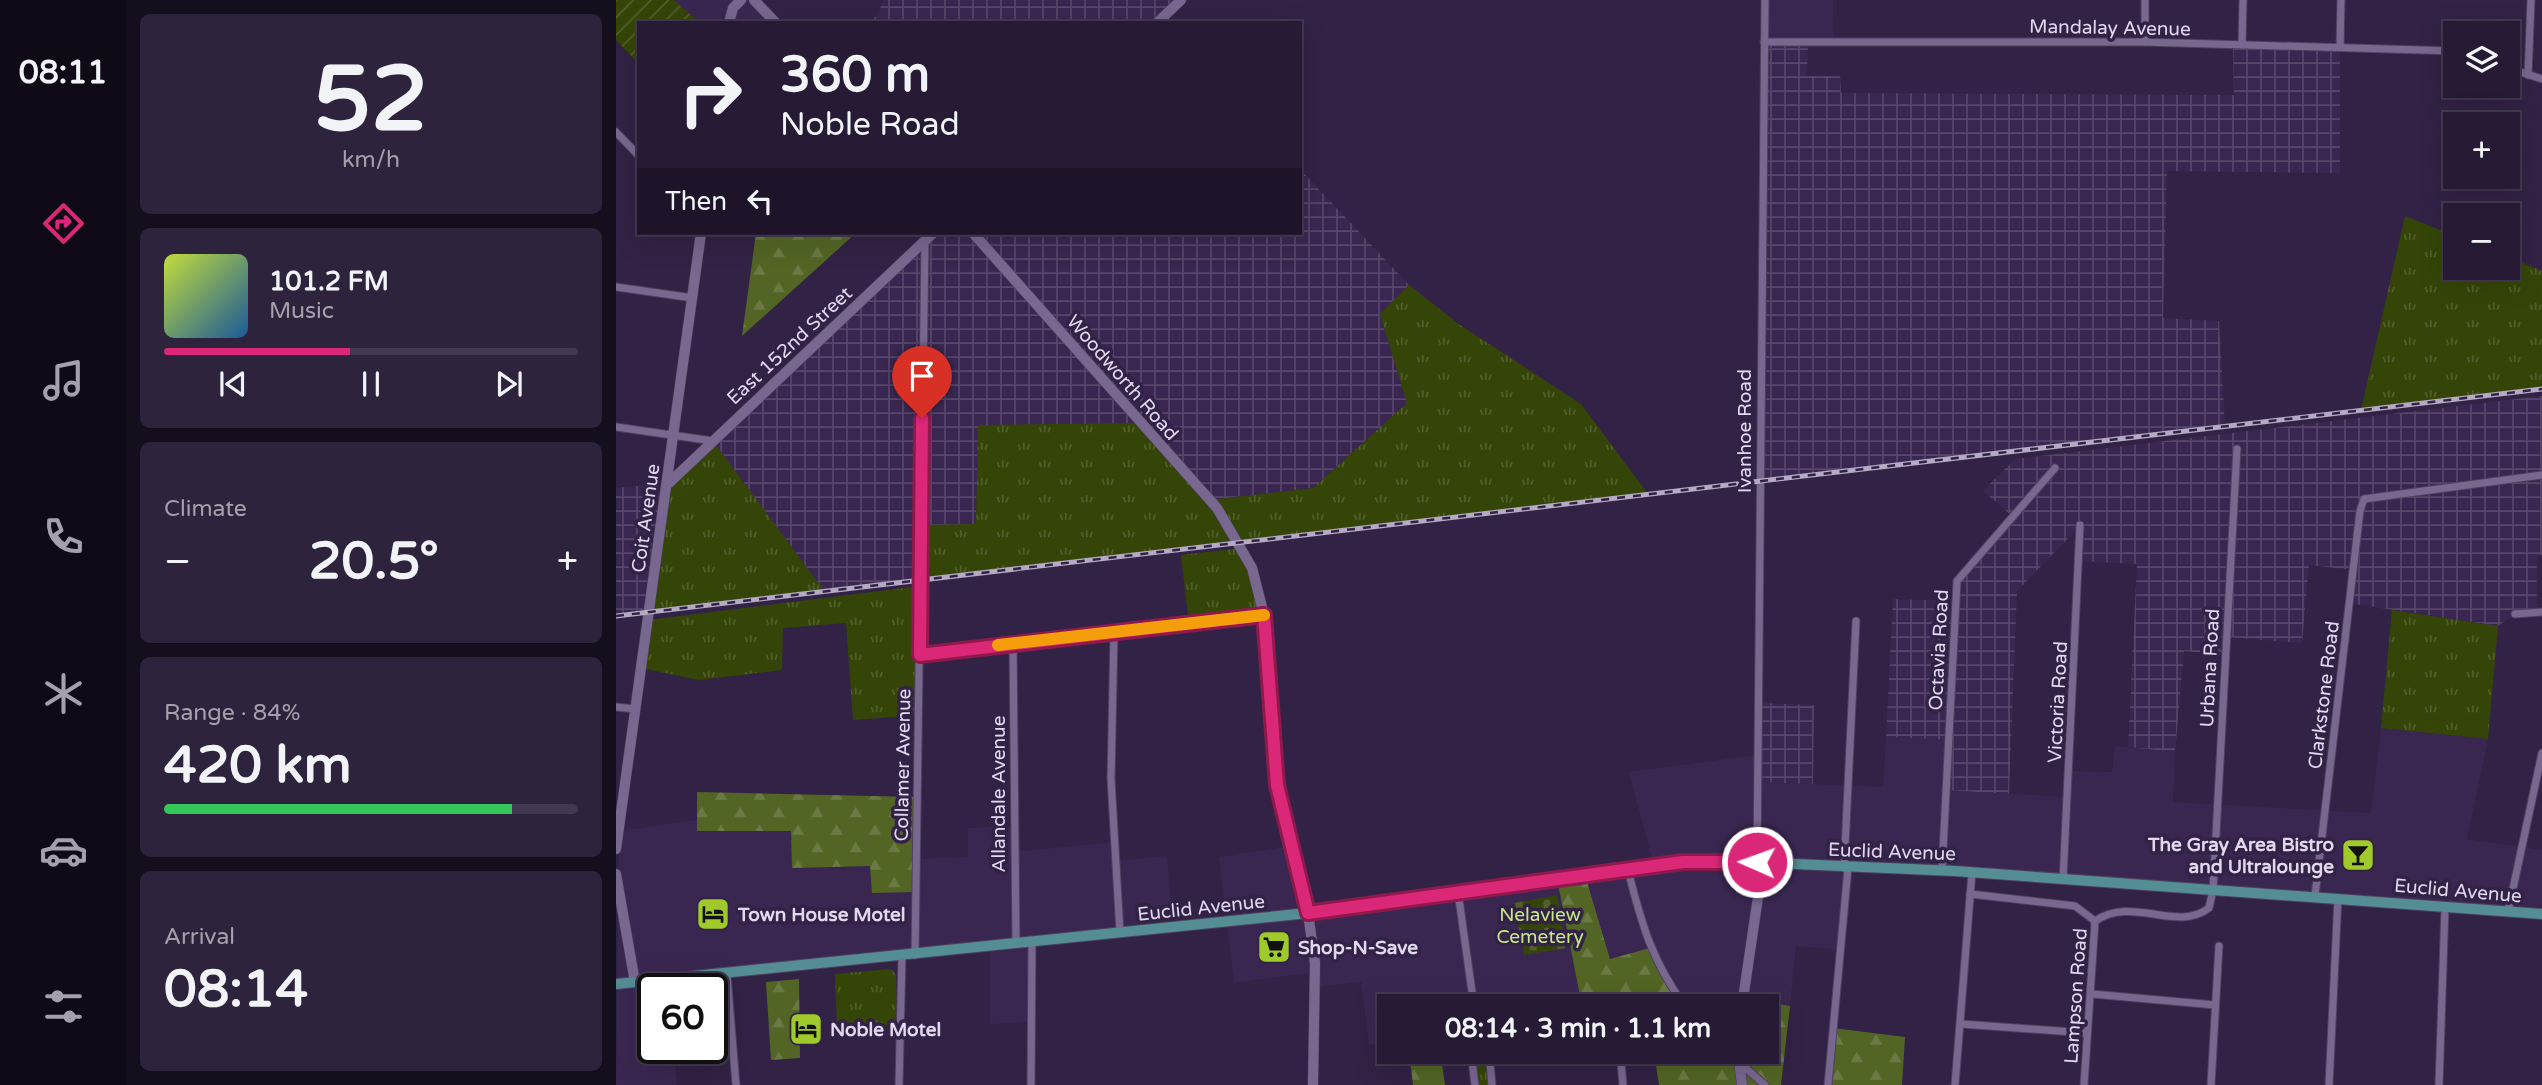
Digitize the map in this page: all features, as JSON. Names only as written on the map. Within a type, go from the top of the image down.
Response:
[{"type":"main road","name":"Euclid Avenue","points":[[728,975],[1308,913],[1702,860],[1942,870],[2542,915]]},
{"type":"main road","name":"Euclid Avenue","points":[[616,984],[635,982]]},
{"type":"street","points":[[730,21],[733,8],[741,0]]},
{"type":"street","points":[[754,0],[774,21]]},
{"type":"street","points":[[1159,21],[1181,0]]},
{"type":"street","name":"Ivanhoe Road","points":[[1757,862],[1765,0]]},
{"type":"street","points":[[2145,0],[2145,42]]},
{"type":"street","points":[[2242,45],[2244,0]]},
{"type":"street","points":[[2340,46],[2341,0]]},
{"type":"street","points":[[2528,75],[2531,0]]},
{"type":"street","name":"Mandalay Avenue","points":[[1764,41],[2145,42],[2443,50]]},
{"type":"street","points":[[2520,72],[2542,79]]},
{"type":"street","points":[[616,132],[637,154]]},
{"type":"street","name":"Coit Avenue","points":[[616,849],[669,483],[673,435],[701,235]]},
{"type":"street","name":"East 152nd Street","points":[[669,483],[931,235]]},
{"type":"street","name":"Woodworth Road","points":[[975,235],[1217,508],[1242,548],[1257,580],[1264,615],[1277,785],[1308,913],[1315,963],[1312,1085]]},
{"type":"street","name":"Collamer Avenue","points":[[915,955],[925,241]]},
{"type":"street","points":[[616,287],[693,298]]},
{"type":"street","points":[[616,427],[713,441]]},
{"type":"street","name":"Urbana Road","points":[[2213,890],[2237,449]]},
{"type":"street","name":"Octavia Road","points":[[1942,870],[1957,581],[2056,468]]},
{"type":"street","name":"Clarkstone Road","points":[[2315,896],[2360,511],[2364,499],[2542,475]]},
{"type":"street","name":"Victoria Road","points":[[2063,880],[2080,525]]},
{"type":"street","points":[[2515,614],[2542,612]]},
{"type":"street","points":[[920,655],[1264,615]]},
{"type":"street","points":[[1828,1085],[1846,868],[1856,621]]},
{"type":"street","points":[[1114,633],[1111,779],[1120,933]]},
{"type":"street","name":"Allandale Avenue","points":[[1013,643],[1016,944]]},
{"type":"street","points":[[616,707],[636,709]]},
{"type":"street","points":[[2508,912],[2542,753]]},
{"type":"street","points":[[1744,994],[1758,897],[1757,862]]},
{"type":"street","points":[[1628,870],[1645,937],[1667,983],[1676,994]]},
{"type":"street","points":[[1955,1085],[1972,872]]},
{"type":"street","points":[[616,874],[635,982]]},
{"type":"street","name":"Lampson Road","points":[[2084,1085],[2095,921],[2108,912],[2122,910],[2182,917],[2199,915],[2209,908],[2213,890]]},
{"type":"street","points":[[1458,892],[1472,994]]},
{"type":"street","points":[[1970,894],[2075,906],[2095,921]]},
{"type":"street","points":[[2329,1085],[2338,898]]},
{"type":"street","points":[[2439,1085],[2445,907]]},
{"type":"street","points":[[1031,1085],[1032,942]]},
{"type":"street","points":[[2211,1085],[2219,946]]},
{"type":"street","points":[[899,1085],[901,956]]},
{"type":"street","points":[[728,987],[736,1085]]},
{"type":"street","points":[[2092,994],[2215,1005]]},
{"type":"street","points":[[1961,1024],[2086,1033]]},
{"type":"street","points":[[1472,1064],[1475,1085]]},
{"type":"street","points":[[1490,1064],[1492,1085]]},
{"type":"street","points":[[1621,1064],[1623,1085]]},
{"type":"street","points":[[1740,1064],[1742,1085]]},
{"type":"street","points":[[1746,1064],[1765,1085]]},
{"type":"shaded area","points":[[674,0],[755,0],[774,21],[698,21]]},
{"type":"shaded area","points":[[883,0],[1181,0],[1165,21],[871,21],[878,14]]},
{"type":"shaded area","points":[[1765,0],[1833,0],[1834,42],[1764,42]]},
{"type":"shaded area","points":[[1764,42],[1808,42],[1807,76],[1840,76],[1841,93],[2234,95],[2233,45],[2340,46],[2340,173],[2167,171],[2163,318],[2219,321],[2225,426],[1760,480]]},
{"type":"shaded area","points":[[1302,171],[1409,285],[1380,314],[1407,403],[1313,488],[1210,500],[978,426],[976,525],[920,579],[825,592],[713,441],[931,235],[1302,235]]},
{"type":"shaded area","points":[[2542,396],[2542,555],[2537,555],[2537,612],[2515,614],[2498,626],[2349,603],[2353,570],[2309,565],[2302,643],[2227,637],[2225,655],[2184,651],[2175,752],[2128,747],[2137,564],[2079,561],[2080,526],[2017,591],[2009,794],[1947,790],[1949,740],[1886,737],[1893,599],[1956,601],[1957,581],[2012,516],[1983,491],[2015,459]]},
{"type":"shaded area","points":[[669,483],[649,612],[616,616],[616,488]]},
{"type":"shaded area","points":[[1758,703],[1814,705],[1813,784],[1757,782]]},
{"type":"shaded area","points":[[2381,728],[2488,739],[2467,839],[2542,850],[2542,914],[1849,868],[1843,950],[1796,946],[1790,1006],[1779,1004],[1779,994],[1666,994],[1610,959],[1585,875],[1654,866],[1629,772],[1758,755],[1758,782],[1883,787],[1886,737],[1949,740],[1947,790],[2067,797],[2069,771],[2112,772],[2115,746],[2175,752],[2173,802],[2371,813]]},
{"type":"shaded area","points":[[697,820],[697,831],[791,831],[870,866],[872,892],[916,859],[968,857],[968,828],[1013,826],[1014,852],[1115,842],[1116,861],[1167,856],[1173,927],[1033,942],[1032,1022],[990,1024],[990,947],[728,974],[637,973],[637,1064],[675,1064],[677,1085],[616,1085],[619,831]]},
{"type":"shaded area","points":[[1293,846],[1308,912],[1557,879],[1580,994],[1377,994],[1377,1044],[1369,1045],[1361,982],[1315,987],[1314,972],[1234,983],[1219,857]]},
{"type":"green space","points":[[616,0],[674,0],[698,21],[637,21],[637,62],[616,40]]},
{"type":"green space","points":[[2405,216],[2443,231],[2443,280],[2520,280],[2520,262],[2542,271],[2542,389],[2361,410]]},
{"type":"green space","points":[[756,235],[854,235],[742,336]]},
{"type":"green space","points":[[1409,285],[1460,325],[1581,404],[1648,494],[920,579],[921,525],[976,524],[978,425],[1140,423],[1210,500],[1313,488],[1407,403],[1380,314]]},
{"type":"green space","points":[[713,441],[825,592],[649,612],[669,483]]},
{"type":"green space","points":[[1242,548],[1264,615],[1189,624],[1181,555]]},
{"type":"green space","points":[[920,586],[919,715],[853,720],[846,623],[783,628],[782,670],[699,680],[641,668],[648,620]]},
{"type":"green space","points":[[2392,610],[2498,626],[2488,739],[2381,728]]},
{"type":"green space","points":[[697,792],[917,797],[916,892],[872,893],[870,866],[792,868],[791,831],[697,831]]},
{"type":"green space","points":[[1585,875],[1610,959],[1650,948],[1678,994],[1580,994],[1557,879]]},
{"type":"green space","name":"Nelaview Cemetery","points":[[1557,895],[1566,948],[1524,955],[1514,903]]},
{"type":"green space","points":[[891,969],[896,975],[897,1027],[837,1027],[835,974]]},
{"type":"green space","points":[[799,979],[800,1058],[771,1060],[766,982]]},
{"type":"green space","points":[[1779,1004],[1790,1006],[1781,1085],[1659,1085],[1656,1064],[1779,1064]]},
{"type":"green space","points":[[1833,1028],[1905,1037],[1902,1085],[1828,1085]]},
{"type":"green space","points":[[1410,1064],[1442,1064],[1445,1085],[1413,1085]]},
{"type":"green space","points":[[1472,1064],[1490,1064],[1492,1085],[1475,1085]]},
{"type":"railway","points":[[616,616],[2542,389]]},
{"type":"slow traffic","points":[[998,645],[1264,615]]},
{"type":"place","name":"The Gray Area Bistro and Ultralounge","points":[[2358,855]]},
{"type":"place","name":"Town House Motel","points":[[713,914]]},
{"type":"place","name":"Shop-N-Save","points":[[1274,947]]},
{"type":"place","name":"Noble Motel","points":[[806,1029]]},
{"type":"route","points":[[922,418],[920,655],[1264,615],[1277,785],[1308,913],[1683,862],[1757,862]]}]
